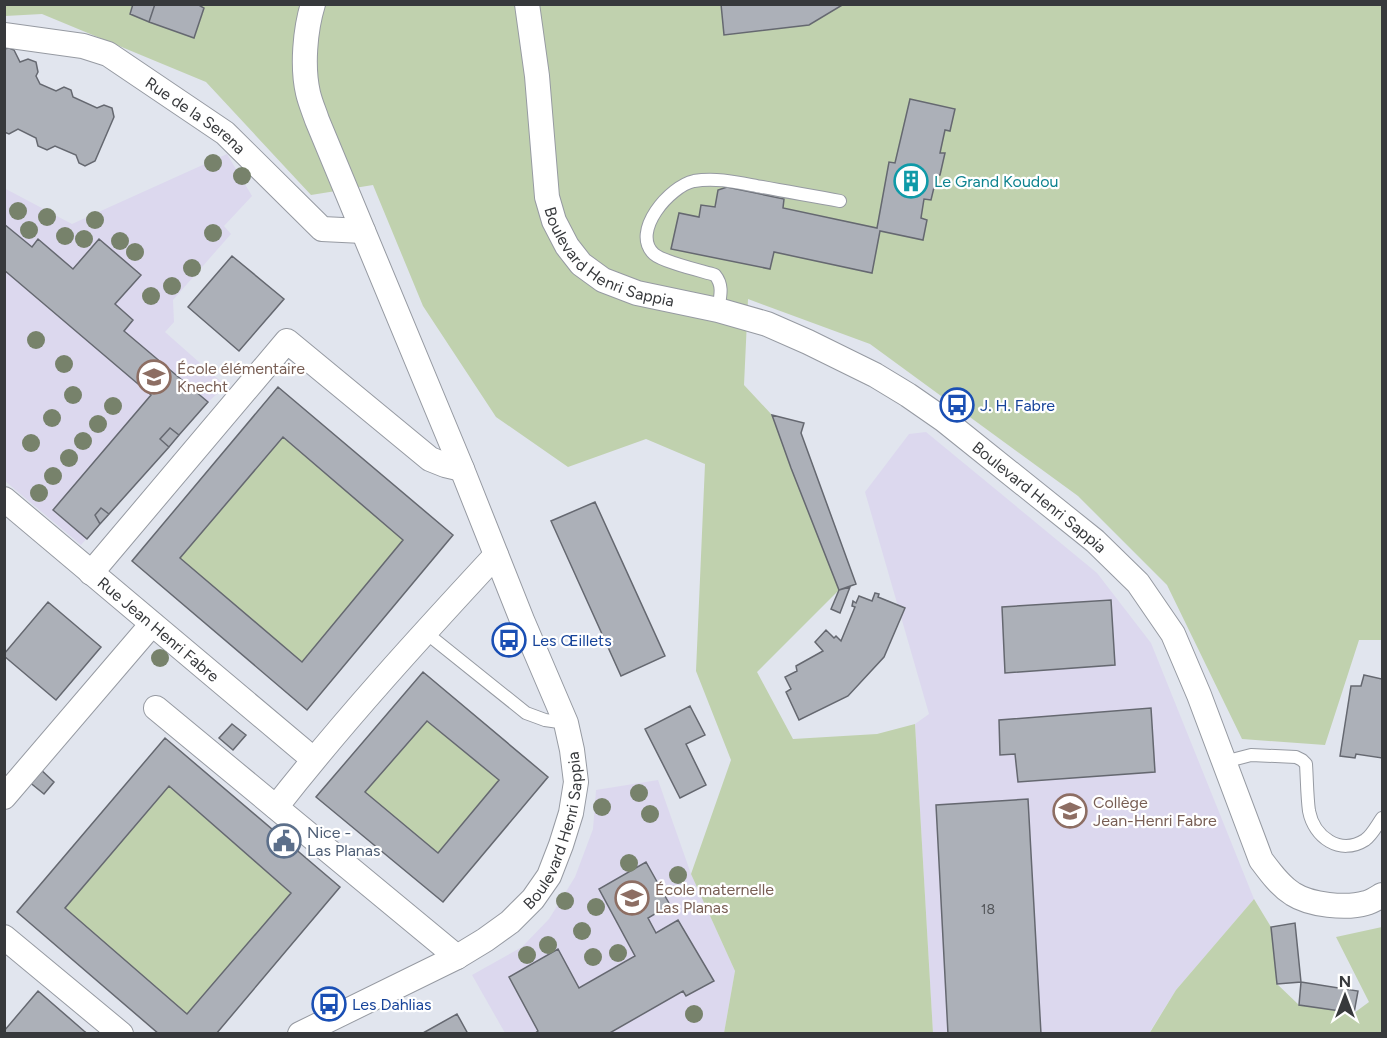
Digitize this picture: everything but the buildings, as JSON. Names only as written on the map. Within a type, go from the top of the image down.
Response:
[{"type":"street","name":"Boulevard Henri Sappia","points":[[300,1034],[457,957],[510,922],[533,899],[549,876],[572,813],[576,782],[566,723],[317,120],[308,92],[305,60],[313,4]]},
{"type":"street","name":"Boulevard Henri Sappia","points":[[527,4],[537,75],[547,196],[554,220],[567,246],[581,264],[603,280],[637,293],[718,310],[767,324],[875,375],[944,420],[1095,541],[1138,583],[1173,634],[1199,695],[1261,860],[1274,878],[1293,894],[1316,903],[1341,906],[1366,903],[1383,895]]},
{"type":"street","name":"Rue de la Serena","points":[[4,35],[74,44],[108,54],[225,133],[322,229],[363,231]]},
{"type":"street","points":[[91,573],[287,341],[430,459],[462,469]]},
{"type":"street","name":"Rue Jean Henri Fabre","points":[[4,499],[313,759]]},
{"type":"street","points":[[276,807],[313,759],[496,555]]},
{"type":"street","points":[[4,796],[152,624]]},
{"type":"street","points":[[156,708],[457,957]]},
{"type":"street","points":[[4,937],[121,1034]]},
{"type":"lane","points":[[718,310],[721,288],[720,281],[715,275],[662,259],[654,254],[648,245],[646,232],[657,209],[670,195],[691,182],[714,179],[840,201]]},
{"type":"lane","points":[[425,632],[526,713],[545,720],[566,723]]},
{"type":"lane","points":[[1224,762],[1251,755],[1296,757],[1302,760],[1306,764],[1310,813],[1317,830],[1325,839],[1337,845],[1352,846],[1367,839],[1383,818]]},
{"type":"shaded area","points":[[227,154],[252,196],[224,226],[231,234],[173,300],[174,322],[165,332],[226,386],[208,402],[81,545],[5,481],[4,188],[72,224]]},
{"type":"shaded area","name":"Collège Jean-Henri Fabre","points":[[926,432],[1097,573],[1151,643],[1254,899],[1176,990],[1149,1033],[933,1033],[915,724],[929,714],[865,492],[909,434]]},
{"type":"shaded area","name":"École maternelle Las Planas","points":[[658,780],[691,874],[735,971],[724,1033],[505,1033],[472,975],[522,947],[549,919],[575,877],[593,829],[596,790]]},
{"type":"green space","points":[[5,4],[1382,5],[1382,640],[1359,640],[1325,745],[1242,739],[1167,585],[1078,496],[870,344],[748,299],[744,385],[772,415],[839,590],[757,672],[793,739],[877,734],[915,724],[933,1033],[724,1033],[735,971],[691,874],[731,760],[696,671],[705,464],[646,439],[568,467],[496,417],[423,306],[373,185],[311,195],[206,82],[42,14],[5,16]]},
{"type":"green space","points":[[283,437],[403,540],[302,662],[180,558]]},
{"type":"green space","points":[[427,721],[499,780],[438,853],[365,792]]},
{"type":"green space","points":[[169,786],[291,893],[187,1014],[65,908]]},
{"type":"green space","points":[[1254,899],[1271,927],[1277,984],[1299,1005],[1354,1013],[1369,1002],[1336,937],[1382,927],[1382,1033],[1149,1034],[1176,990]]},
{"type":"place","name":"Le Grand Koudou","points":[[911,181]]},
{"type":"place","name":"École élémentaire Knecht","points":[[154,377]]},
{"type":"place","name":"J. H. Fabre","points":[[957,405]]},
{"type":"place","name":"Les Œillets","points":[[509,640]]},
{"type":"place","name":"Collège Jean-Henri Fabre","points":[[1070,811]]},
{"type":"place","name":"Nice - Las Planas","points":[[284,841]]},
{"type":"place","name":"École maternelle Las Planas","points":[[632,898]]},
{"type":"place","name":"Les Dahlias","points":[[329,1004]]}]
